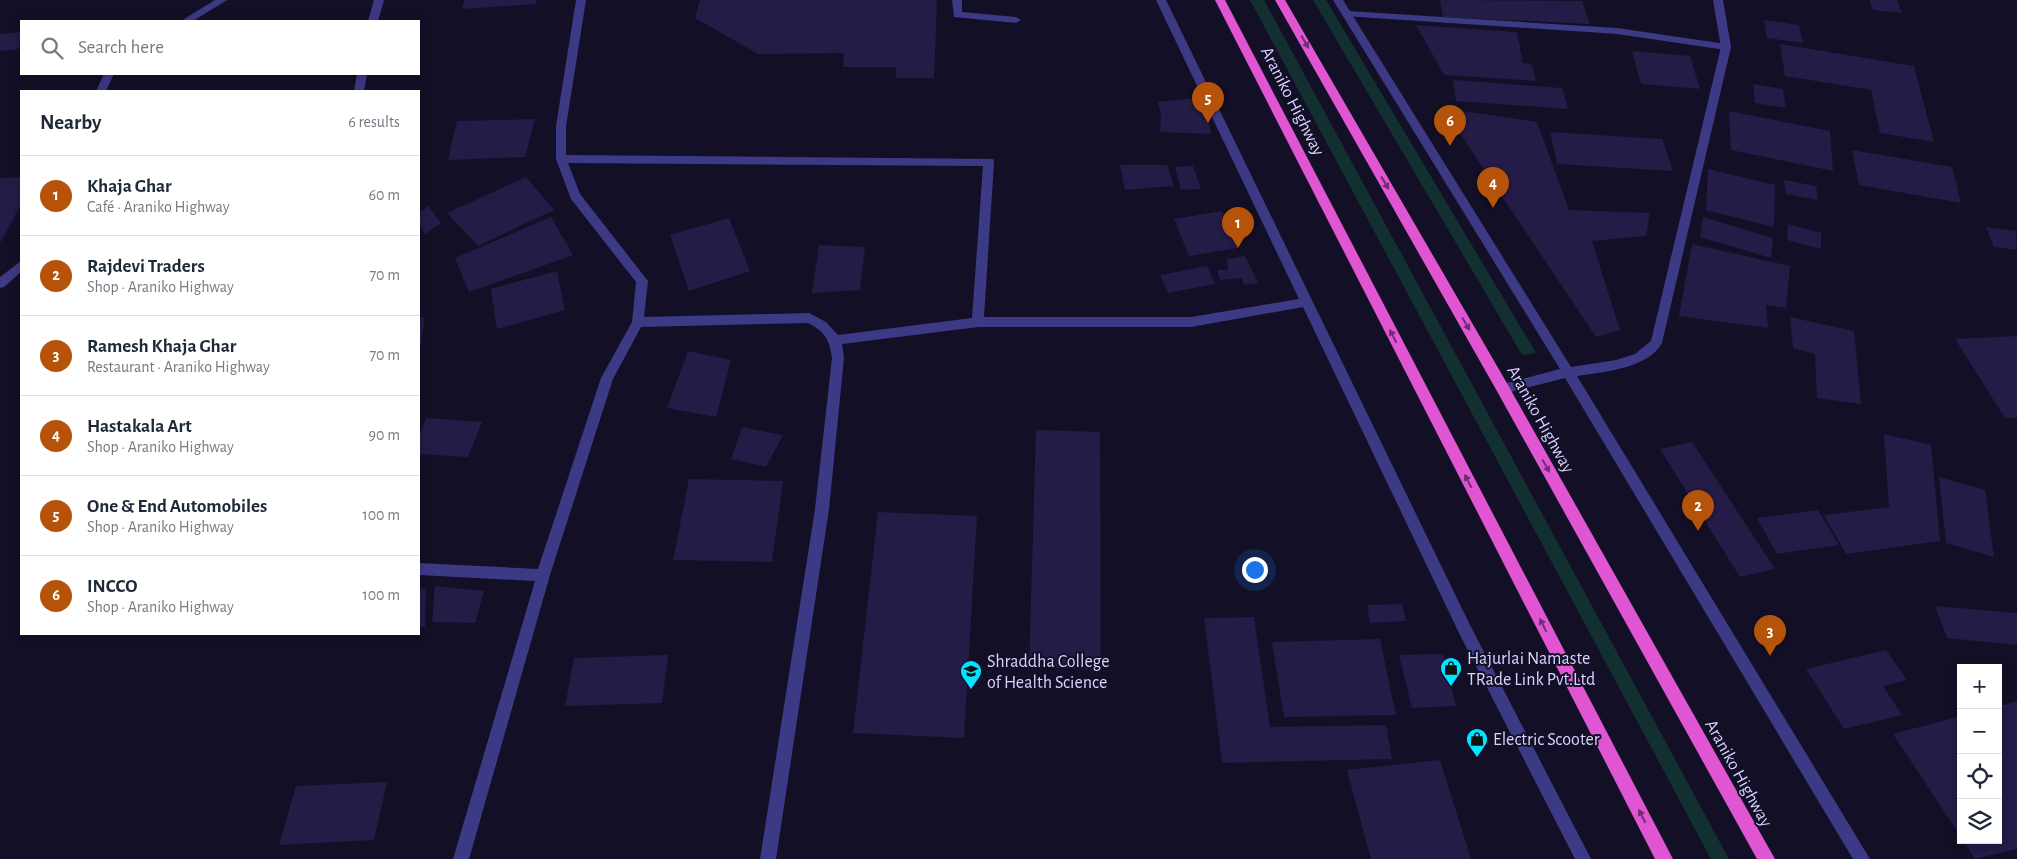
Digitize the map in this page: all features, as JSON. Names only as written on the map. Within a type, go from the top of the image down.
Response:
[{"type":"highway","name":"Araniko Highway","points":[[1220,0],[1664,859]]},
{"type":"highway","name":"Araniko Highway","points":[[1280,0],[1503,389],[1766,859]]},
{"type":"street","points":[[188,20],[222,0]]},
{"type":"street","points":[[373,20],[379,0]]},
{"type":"street","points":[[461,859],[543,575],[606,378],[638,322],[642,281],[575,196],[561,159],[561,126],[581,0]]},
{"type":"street","points":[[957,0],[957,15],[1016,20]]},
{"type":"street","points":[[1161,0],[1465,630],[1583,859]]},
{"type":"street","points":[[1338,0],[1568,372],[1862,859]]},
{"type":"street","points":[[1503,389],[1568,372],[1616,365],[1639,357],[1656,343],[1726,47],[1718,0]]},
{"type":"street","points":[[1347,14],[1617,31],[1726,47]]},
{"type":"street","points":[[101,90],[108,75]]},
{"type":"street","points":[[359,90],[362,75]]},
{"type":"street","points":[[561,159],[990,162],[978,322]]},
{"type":"street","points":[[0,284],[20,266]]},
{"type":"street","points":[[836,340],[978,322],[1191,322],[1307,302]]},
{"type":"street","points":[[638,322],[809,318],[825,326],[836,340],[838,358],[822,509],[768,859]]},
{"type":"street","points":[[420,569],[543,575]]},
{"type":"green space","points":[[1250,0],[1264,0],[1729,859],[1711,859]]},
{"type":"green space","points":[[1313,0],[1326,0],[1536,353],[1522,355]]},
{"type":"building","points":[[464,0],[537,0],[536,4],[462,9]]},
{"type":"building","points":[[700,0],[937,0],[934,78],[896,78],[896,67],[843,67],[844,53],[758,54],[695,18]]},
{"type":"building","points":[[1440,0],[1582,1],[1590,24],[1443,17]]},
{"type":"building","points":[[1869,0],[1897,0],[1902,13],[1873,10]]},
{"type":"building","points":[[1764,20],[1799,25],[1803,43],[1767,38]]},
{"type":"building","points":[[1416,25],[1517,32],[1523,63],[1532,64],[1536,81],[1444,75]]},
{"type":"building","points":[[20,32],[18,49],[0,51],[0,34]]},
{"type":"building","points":[[1780,44],[1914,66],[1934,142],[1880,133],[1871,90],[1785,76]]},
{"type":"building","points":[[1632,51],[1690,56],[1700,89],[1641,84]]},
{"type":"building","points":[[1453,80],[1562,88],[1568,109],[1456,101]]},
{"type":"building","points":[[1753,84],[1783,89],[1786,108],[1755,103]]},
{"type":"building","points":[[1195,98],[1207,114],[1211,134],[1160,132],[1161,116],[1158,102]]},
{"type":"building","points":[[1463,111],[1537,122],[1569,210],[1650,213],[1646,236],[1592,241],[1620,330],[1596,337],[1457,129]]},
{"type":"building","points":[[1729,111],[1830,131],[1833,171],[1731,150]]},
{"type":"building","points":[[535,119],[525,157],[448,160],[457,121]]},
{"type":"building","points":[[1550,132],[1662,139],[1673,171],[1557,164]]},
{"type":"building","points":[[1852,150],[1952,167],[1961,203],[1859,185]]},
{"type":"building","points":[[1120,165],[1167,165],[1174,186],[1125,190]]},
{"type":"building","points":[[1193,166],[1201,189],[1181,190],[1175,167]]},
{"type":"building","points":[[1708,169],[1775,185],[1774,227],[1706,210]]},
{"type":"building","points":[[20,177],[20,207],[0,243],[0,178]]},
{"type":"building","points":[[526,177],[554,210],[478,246],[447,213]]},
{"type":"building","points":[[1784,180],[1816,186],[1818,200],[1786,194]]},
{"type":"building","points":[[428,206],[441,223],[425,234],[420,226],[420,212]]},
{"type":"building","points":[[1222,211],[1238,248],[1189,256],[1174,219]]},
{"type":"building","points":[[551,217],[573,255],[469,292],[455,258]]},
{"type":"building","points":[[1703,217],[1773,238],[1771,258],[1700,237]]},
{"type":"building","points":[[729,218],[750,271],[689,291],[670,235]]},
{"type":"building","points":[[1788,224],[1821,233],[1821,249],[1787,240]]},
{"type":"building","points":[[1986,227],[2016,231],[2017,250],[1994,247]]},
{"type":"building","points":[[1692,244],[1790,266],[1786,308],[1766,305],[1768,328],[1679,316]]},
{"type":"building","points":[[819,245],[865,247],[860,290],[812,293]]},
{"type":"building","points":[[1245,256],[1258,283],[1244,285],[1242,278],[1220,280],[1217,270],[1228,270],[1227,259]]},
{"type":"building","points":[[1207,266],[1215,284],[1168,293],[1160,275]]},
{"type":"building","points":[[557,271],[565,310],[497,329],[491,289]]},
{"type":"building","points":[[425,317],[420,349],[420,318]]},
{"type":"building","points":[[1790,317],[1854,331],[1861,404],[1817,398],[1815,354],[1793,348]]},
{"type":"building","points":[[2017,336],[2017,418],[2005,418],[1955,339]]},
{"type":"building","points":[[688,351],[731,360],[716,417],[667,408]]},
{"type":"building","points":[[426,418],[482,422],[468,457],[420,454],[420,433]]},
{"type":"building","points":[[742,427],[783,435],[766,467],[731,459]]},
{"type":"building","points":[[1036,430],[1100,432],[1101,670],[1029,667]]},
{"type":"building","points":[[1884,434],[1931,445],[1940,541],[1846,554],[1824,515],[1889,507]]},
{"type":"building","points":[[1692,442],[1775,569],[1740,577],[1660,449]]},
{"type":"building","points":[[1939,477],[1985,490],[1994,557],[1946,543]]},
{"type":"building","points":[[689,479],[783,481],[772,562],[673,560]]},
{"type":"building","points":[[1818,510],[1839,545],[1777,554],[1757,518]]},
{"type":"building","points":[[878,512],[977,516],[964,738],[853,733]]},
{"type":"building","points":[[435,586],[484,591],[475,623],[432,622]]},
{"type":"building","points":[[426,588],[425,627],[420,627],[420,589]]},
{"type":"building","points":[[1402,604],[1406,621],[1370,623],[1367,605]]},
{"type":"building","points":[[1935,606],[2017,613],[2017,645],[1947,638]]},
{"type":"building","points":[[1254,617],[1270,727],[1386,725],[1392,759],[1222,763],[1204,618]]},
{"type":"building","points":[[1380,639],[1396,715],[1284,717],[1272,642]]},
{"type":"building","points":[[1886,650],[1907,680],[1883,686],[1902,715],[1844,729],[1806,669]]},
{"type":"building","points":[[1443,654],[1456,706],[1412,708],[1399,655]]},
{"type":"building","points":[[668,655],[662,703],[565,706],[574,658]]},
{"type":"building","points":[[2017,701],[2017,849],[1975,859],[1966,844],[2002,844],[2002,705]]},
{"type":"building","points":[[1957,717],[1957,831],[1893,734]]},
{"type":"building","points":[[1440,760],[1471,859],[1371,859],[1347,770]]},
{"type":"building","points":[[387,782],[374,840],[279,845],[296,786]]},
{"type":"place","name":"One & End Automobiles","points":[[1208,123]]},
{"type":"place","name":"INCCO","points":[[1450,146]]},
{"type":"place","name":"Hastakala Art","points":[[1493,208]]},
{"type":"place","name":"Khaja Ghar","points":[[1238,248]]},
{"type":"place","name":"Rajdevi Traders","points":[[1698,531]]},
{"type":"place","name":"Ramesh Khaja Ghar","points":[[1770,656]]},
{"type":"place","name":"Hajurlai Namaste TRade Link Pvt.Ltd","points":[[1451,687]]},
{"type":"place","name":"Shraddha College of Health Science","points":[[971,690]]},
{"type":"place","name":"Electric Scooter","points":[[1477,758]]}]
